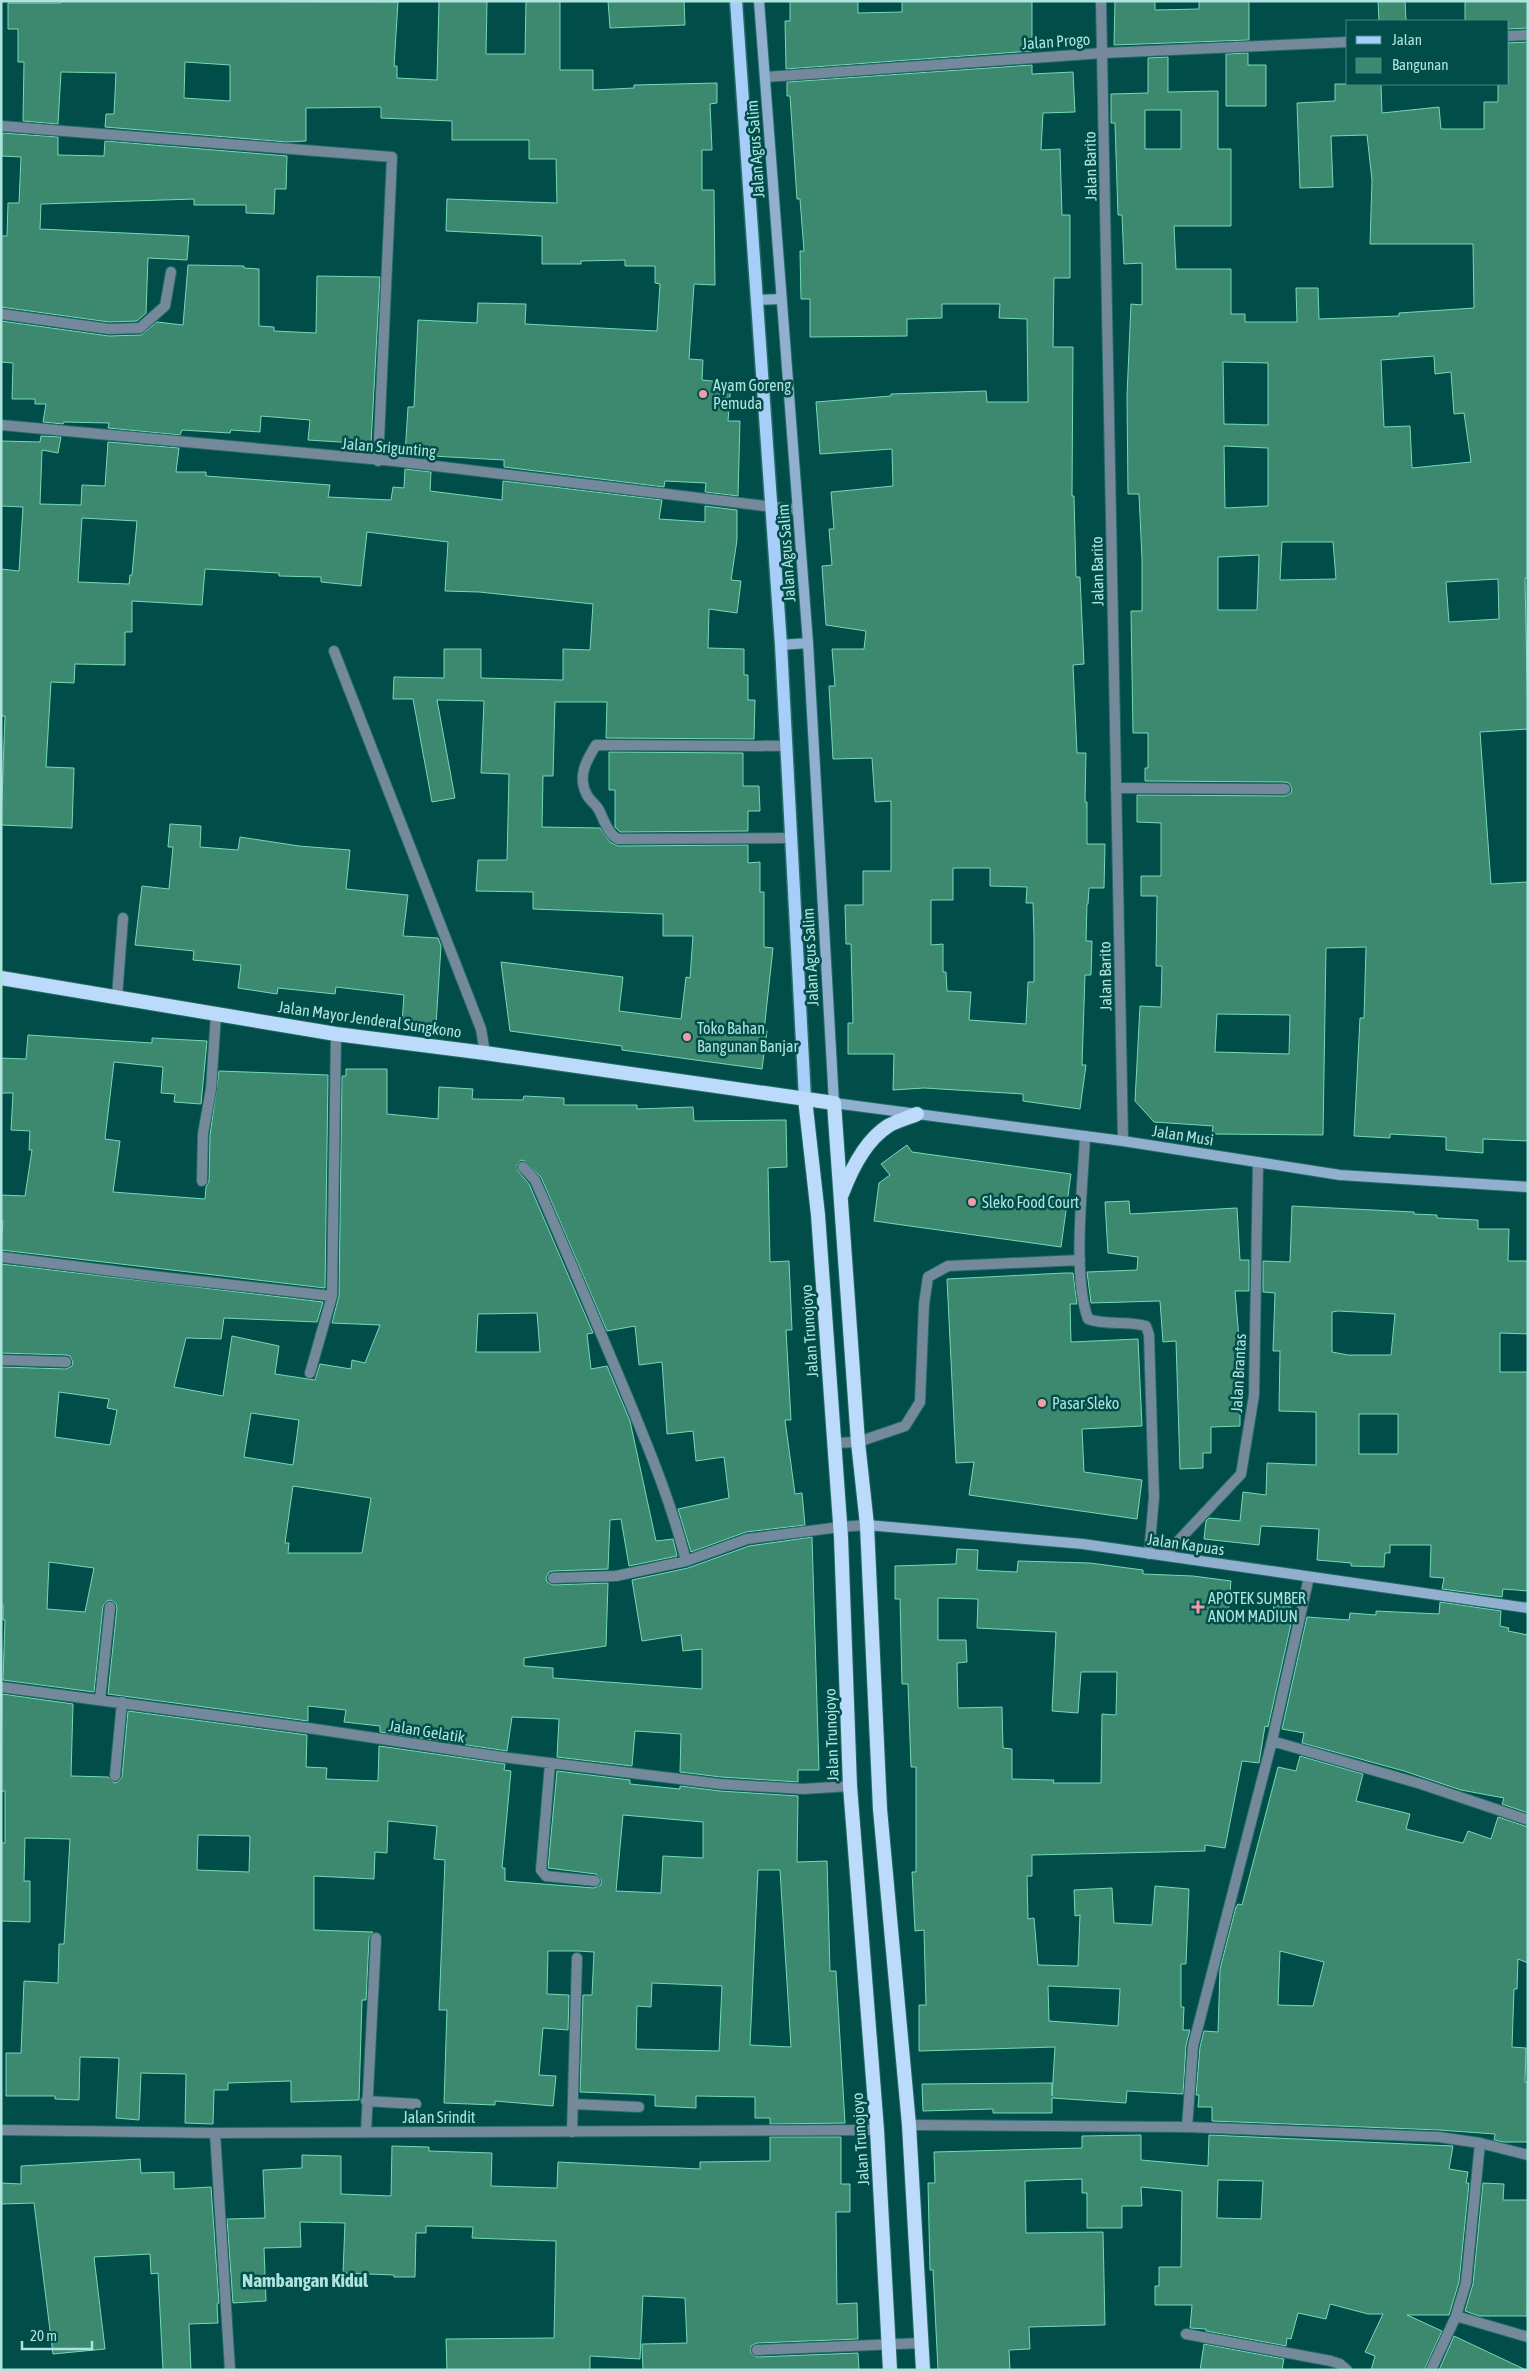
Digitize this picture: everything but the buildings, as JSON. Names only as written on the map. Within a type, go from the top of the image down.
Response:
[{"type":"highway","name":"Jalan Mayor Jenderal Sungkono","points":[[1,978],[336,1034],[485,1053],[834,1103]]},
{"type":"highway","name":"Jalan Trunojoyo","points":[[805,1099],[818,1214],[840,1527],[850,1786],[878,2130],[890,2370]]},
{"type":"highway","points":[[834,1103],[858,1442],[867,1525],[880,1809],[909,2125],[923,2370]]},
{"type":"highway","points":[[840,1199],[850,1173],[861,1153],[887,1126],[917,1114]]},
{"type":"main road","points":[[736,1],[781,645],[805,1099]]},
{"type":"main road","name":"Jalan Agus Salim","points":[[759,1],[808,643],[834,1103]]},
{"type":"main road","points":[[756,300],[781,298]]},
{"type":"main road","points":[[781,645],[808,643]]},
{"type":"main road","name":"Jalan Musi","points":[[834,1103],[1122,1141],[1340,1175],[1528,1187]]},
{"type":"main road","name":"Jalan Kapuas","points":[[867,1525],[1083,1544],[1528,1608]]},
{"type":"street","name":"Jalan Barito","points":[[1101,1],[1122,1141]]},
{"type":"street","points":[[1509,36],[1528,35]]},
{"type":"street","name":"Jalan Progo","points":[[766,77],[1103,53],[1346,42]]},
{"type":"street","points":[[1,126],[392,158],[385,461]]},
{"type":"street","points":[[1,314],[109,329],[140,328],[165,306],[171,272]]},
{"type":"street","name":"Jalan Srigunting","points":[[1,425],[385,461],[798,510]]},
{"type":"street","points":[[334,651],[481,1029],[485,1053]]},
{"type":"street","points":[[787,746],[596,745],[587,759],[581,781],[588,797],[598,806],[610,833],[618,839],[791,838]]},
{"type":"street","points":[[1116,788],[1285,789]]},
{"type":"street","points":[[117,997],[123,918]]},
{"type":"street","points":[[202,1182],[203,1134],[211,1089],[216,1014]]},
{"type":"street","points":[[310,1374],[332,1296],[336,1034]]},
{"type":"street","points":[[1085,1136],[1080,1260],[1084,1307],[1088,1319],[1098,1322],[1132,1321],[1146,1326],[1149,1335],[1154,1497],[1148,1554]]},
{"type":"street","name":"Jalan Brantas","points":[[1165,1555],[1241,1474],[1254,1395],[1258,1162]]},
{"type":"street","points":[[523,1167],[535,1180],[589,1304],[655,1464],[679,1532],[686,1561]]},
{"type":"street","points":[[1,1257],[161,1278],[332,1296]]},
{"type":"street","points":[[834,1443],[858,1442],[905,1426],[920,1402],[924,1304],[928,1278],[948,1266],[1080,1260]]},
{"type":"street","points":[[1,1360],[66,1362]]},
{"type":"street","name":"Jalan Kapuas","points":[[553,1578],[616,1576],[686,1561],[747,1539],[867,1525]]},
{"type":"street","points":[[1187,2127],[1193,2046],[1272,1742],[1309,1577]]},
{"type":"street","points":[[100,1700],[110,1607]]},
{"type":"street","name":"Jalan Gelatik","points":[[1,1687],[122,1702],[550,1764],[720,1784],[804,1789],[850,1786]]},
{"type":"street","points":[[115,1776],[122,1702]]},
{"type":"street","points":[[1272,1742],[1421,1784],[1528,1820]]},
{"type":"street","points":[[550,1764],[541,1870],[546,1876],[595,1881]]},
{"type":"street","points":[[366,2132],[366,2101],[376,1938]]},
{"type":"street","points":[[572,2132],[577,1958]]},
{"type":"street","points":[[366,2101],[416,2104]]},
{"type":"street","points":[[573,2104],[639,2107]]},
{"type":"street","points":[[909,2125],[1187,2127],[1439,2138],[1480,2143],[1528,2155]]},
{"type":"street","name":"Jalan Srindit","points":[[1,2130],[215,2133],[878,2130]]},
{"type":"street","points":[[215,2133],[230,2370]]},
{"type":"street","points":[[1432,2370],[1456,2316],[1466,2283],[1480,2143]]},
{"type":"street","points":[[1456,2316],[1528,2337]]},
{"type":"street","points":[[1186,2334],[1331,2361],[1340,2364],[1347,2370]]},
{"type":"street","points":[[756,2350],[921,2344]]},
{"type":"place","name":"Ayam Goreng Pemuda","points":[[703,394]]},
{"type":"place","name":"Toko Bahan Bangunan Banjar","points":[[687,1037]]},
{"type":"place","name":"Sleko Food Court","points":[[972,1202]]},
{"type":"place","name":"Pasar Sleko","points":[[1042,1403]]},
{"type":"place","name":"APOTEK SUMBER ANOM MADIUN","points":[[1198,1607]]},
{"type":"district","name":"Nambangan Kidul","points":[[305,2280]]}]
